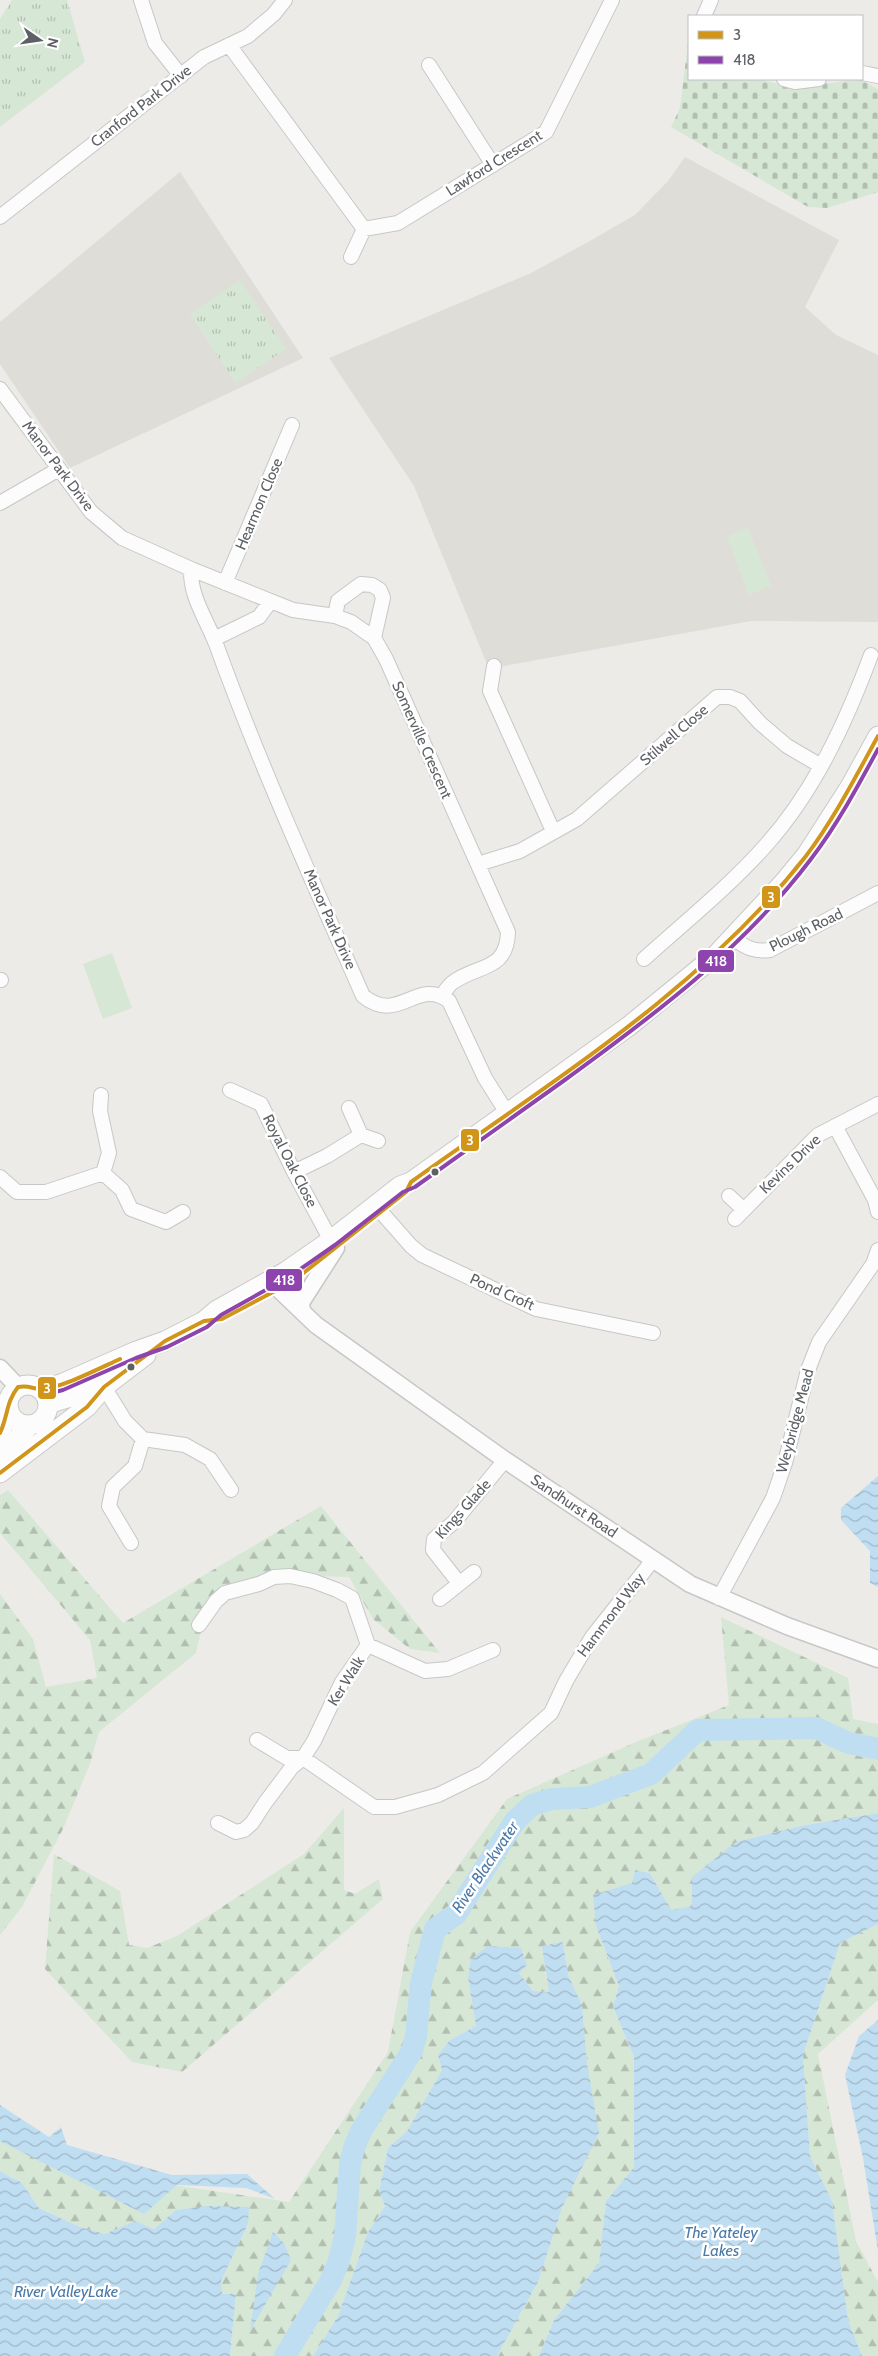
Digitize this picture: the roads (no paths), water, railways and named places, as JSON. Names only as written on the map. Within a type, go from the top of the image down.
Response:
[{"type":"main road","points":[[44,1397],[61,1384],[134,1352],[165,1341],[204,1321],[217,1310],[281,1281],[379,1209],[406,1192],[411,1182],[662,1001],[734,938],[807,854],[850,787],[878,736]]},
{"type":"main road","points":[[0,1473],[87,1407],[104,1388],[165,1341]]},
{"type":"main road","points":[[0,1433],[9,1410],[6,1377],[29,1385],[44,1397],[104,1388]]},
{"type":"main road","points":[[9,1410],[14,1420],[23,1425],[30,1425],[38,1422],[44,1416],[44,1397]]},
{"type":"main road","points":[[0,1457],[30,1425]]},
{"type":"street","points":[[141,0],[155,43],[180,76]]},
{"type":"street","name":"Cranford Park Drive","points":[[0,217],[204,58],[248,36],[274,14],[285,0]]},
{"type":"street","name":"Lawford Crescent","points":[[364,229],[398,223],[546,132],[612,0]]},
{"type":"street","points":[[704,15],[711,0]]},
{"type":"street","points":[[229,45],[364,229],[351,257]]},
{"type":"street","points":[[429,64],[494,164]]},
{"type":"street","points":[[863,73],[878,76]]},
{"type":"street","points":[[788,80],[795,82],[811,80]]},
{"type":"street","name":"Manor Park Drive","points":[[0,389],[91,512],[122,538],[191,569],[190,586],[214,639],[236,699],[363,996],[374,1004],[387,1008],[424,994],[442,995]]},
{"type":"street","name":"Hearmon Close","points":[[225,583],[292,425]]},
{"type":"street","points":[[0,503],[59,469]]},
{"type":"street","name":"Somerville Crescent","points":[[191,569],[293,610],[335,616],[351,622],[374,638],[386,659],[508,932],[508,947],[499,961],[451,983],[442,995]]},
{"type":"street","points":[[335,616],[338,601],[361,584],[372,585],[380,590],[383,598],[374,638]]},
{"type":"street","points":[[214,639],[259,617],[270,602]]},
{"type":"street","points":[[644,959],[742,870],[767,844],[788,817],[821,766],[855,698],[871,654]]},
{"type":"street","points":[[494,666],[490,691],[553,831]]},
{"type":"street","name":"Stilwell Close","points":[[478,864],[520,851],[576,819],[717,698],[730,696],[740,701],[787,746],[821,766]]},
{"type":"street","name":"Plough Road","points":[[734,938],[751,950],[770,950],[876,896]]},
{"type":"street","points":[[442,995],[449,1001],[486,1078],[507,1113]]},
{"type":"street","name":"Royal Oak Close","points":[[230,1090],[261,1104],[294,1172],[333,1244]]},
{"type":"street","points":[[101,1095],[100,1111],[108,1153],[103,1173]]},
{"type":"street","name":"Kevins Drive","points":[[729,1196],[739,1214],[818,1135],[878,1104]]},
{"type":"street","points":[[349,1108],[361,1135],[378,1141]]},
{"type":"street","points":[[836,1126],[874,1200],[878,1212]]},
{"type":"street","points":[[294,1172],[327,1156],[361,1135]]},
{"type":"street","points":[[0,1177],[17,1192],[46,1192],[103,1173]]},
{"type":"street","points":[[103,1173],[122,1190],[131,1210],[166,1222],[183,1212]]},
{"type":"street","name":"Pond Croft","points":[[379,1209],[411,1246],[422,1255],[536,1309],[653,1333]]},
{"type":"street","points":[[302,1307],[333,1244]]},
{"type":"street","name":"Weybridge Mead","points":[[719,1598],[773,1498],[785,1463],[808,1370],[819,1342],[874,1264],[878,1250]]},
{"type":"street","name":"Sandhurst Road","points":[[281,1281],[316,1325],[505,1460],[690,1584],[719,1598],[874,1658]]},
{"type":"street","points":[[104,1388],[125,1421],[144,1439],[185,1445],[210,1459],[231,1490]]},
{"type":"street","points":[[131,1543],[109,1506],[113,1487],[135,1466],[144,1439]]},
{"type":"street","name":"Kings Glade","points":[[459,1583],[433,1550],[434,1539],[454,1522],[505,1460]]},
{"type":"street","name":"Hammond Way","points":[[257,1740],[287,1758],[303,1758],[374,1807],[394,1807],[438,1795],[483,1773],[550,1713],[592,1636],[653,1560]]},
{"type":"street","points":[[440,1599],[474,1572]]},
{"type":"street","name":"Ker Walk","points":[[198,1625],[225,1592],[258,1584],[274,1577],[290,1576],[338,1590],[352,1598],[368,1645],[342,1682],[314,1741],[303,1758],[292,1767],[252,1824],[244,1830],[236,1832],[218,1823]]},
{"type":"street","points":[[368,1645],[425,1671],[448,1668],[492,1650]]},
{"type":"water","points":[[878,1476],[878,1587],[870,1583],[870,1551],[841,1520],[841,1508]]},
{"type":"water","name":"The Yateley Lakes","points":[[878,1813],[878,1924],[840,1943],[803,2055],[810,2156],[832,2201],[848,2320],[862,2356],[539,2356],[554,2320],[599,2263],[606,2201],[634,2167],[634,2057],[613,2007],[619,1986],[596,1926],[593,1895],[632,1883],[635,1870],[650,1873],[671,1910],[692,1906],[692,1877],[736,1842],[800,1826]]},
{"type":"water","points":[[563,1942],[568,1975],[582,2005],[587,2063],[599,2133],[562,2208],[538,2282],[497,2356],[313,2356],[338,2316],[368,2232],[385,2206],[379,2191],[388,2148],[407,2131],[442,2070],[438,2055],[450,2040],[476,2026],[468,1978],[471,1959],[488,1946],[521,1948],[527,1965],[519,1973],[533,1991],[549,1992],[542,1946]]},
{"type":"water","points":[[878,2020],[878,2251],[863,2158],[845,2075],[859,2036]]},
{"type":"water","points":[[0,2105],[49,2137],[61,2127],[67,2145],[172,2175],[247,2174],[275,2199],[246,2188],[177,2185],[144,2214],[0,2141]]},
{"type":"water","name":"River ValleyLake","points":[[0,2171],[22,2183],[39,2208],[80,2227],[105,2234],[135,2221],[154,2229],[176,2210],[206,2206],[249,2207],[248,2224],[221,2281],[222,2294],[236,2294],[230,2356],[0,2356]]},
{"type":"water","points":[[273,2232],[284,2243],[291,2260],[250,2331],[258,2274]]},
{"type":"waterway","name":"River Blackwater","points":[[285,2356],[331,2280],[338,2263],[345,2237],[350,2164],[354,2148],[361,2131],[412,2051],[416,2036],[421,1983],[435,1929],[456,1914],[515,1821],[532,1805],[552,1799],[590,1797],[651,1774],[698,1730],[816,1728],[849,1743],[878,1749]]}]
